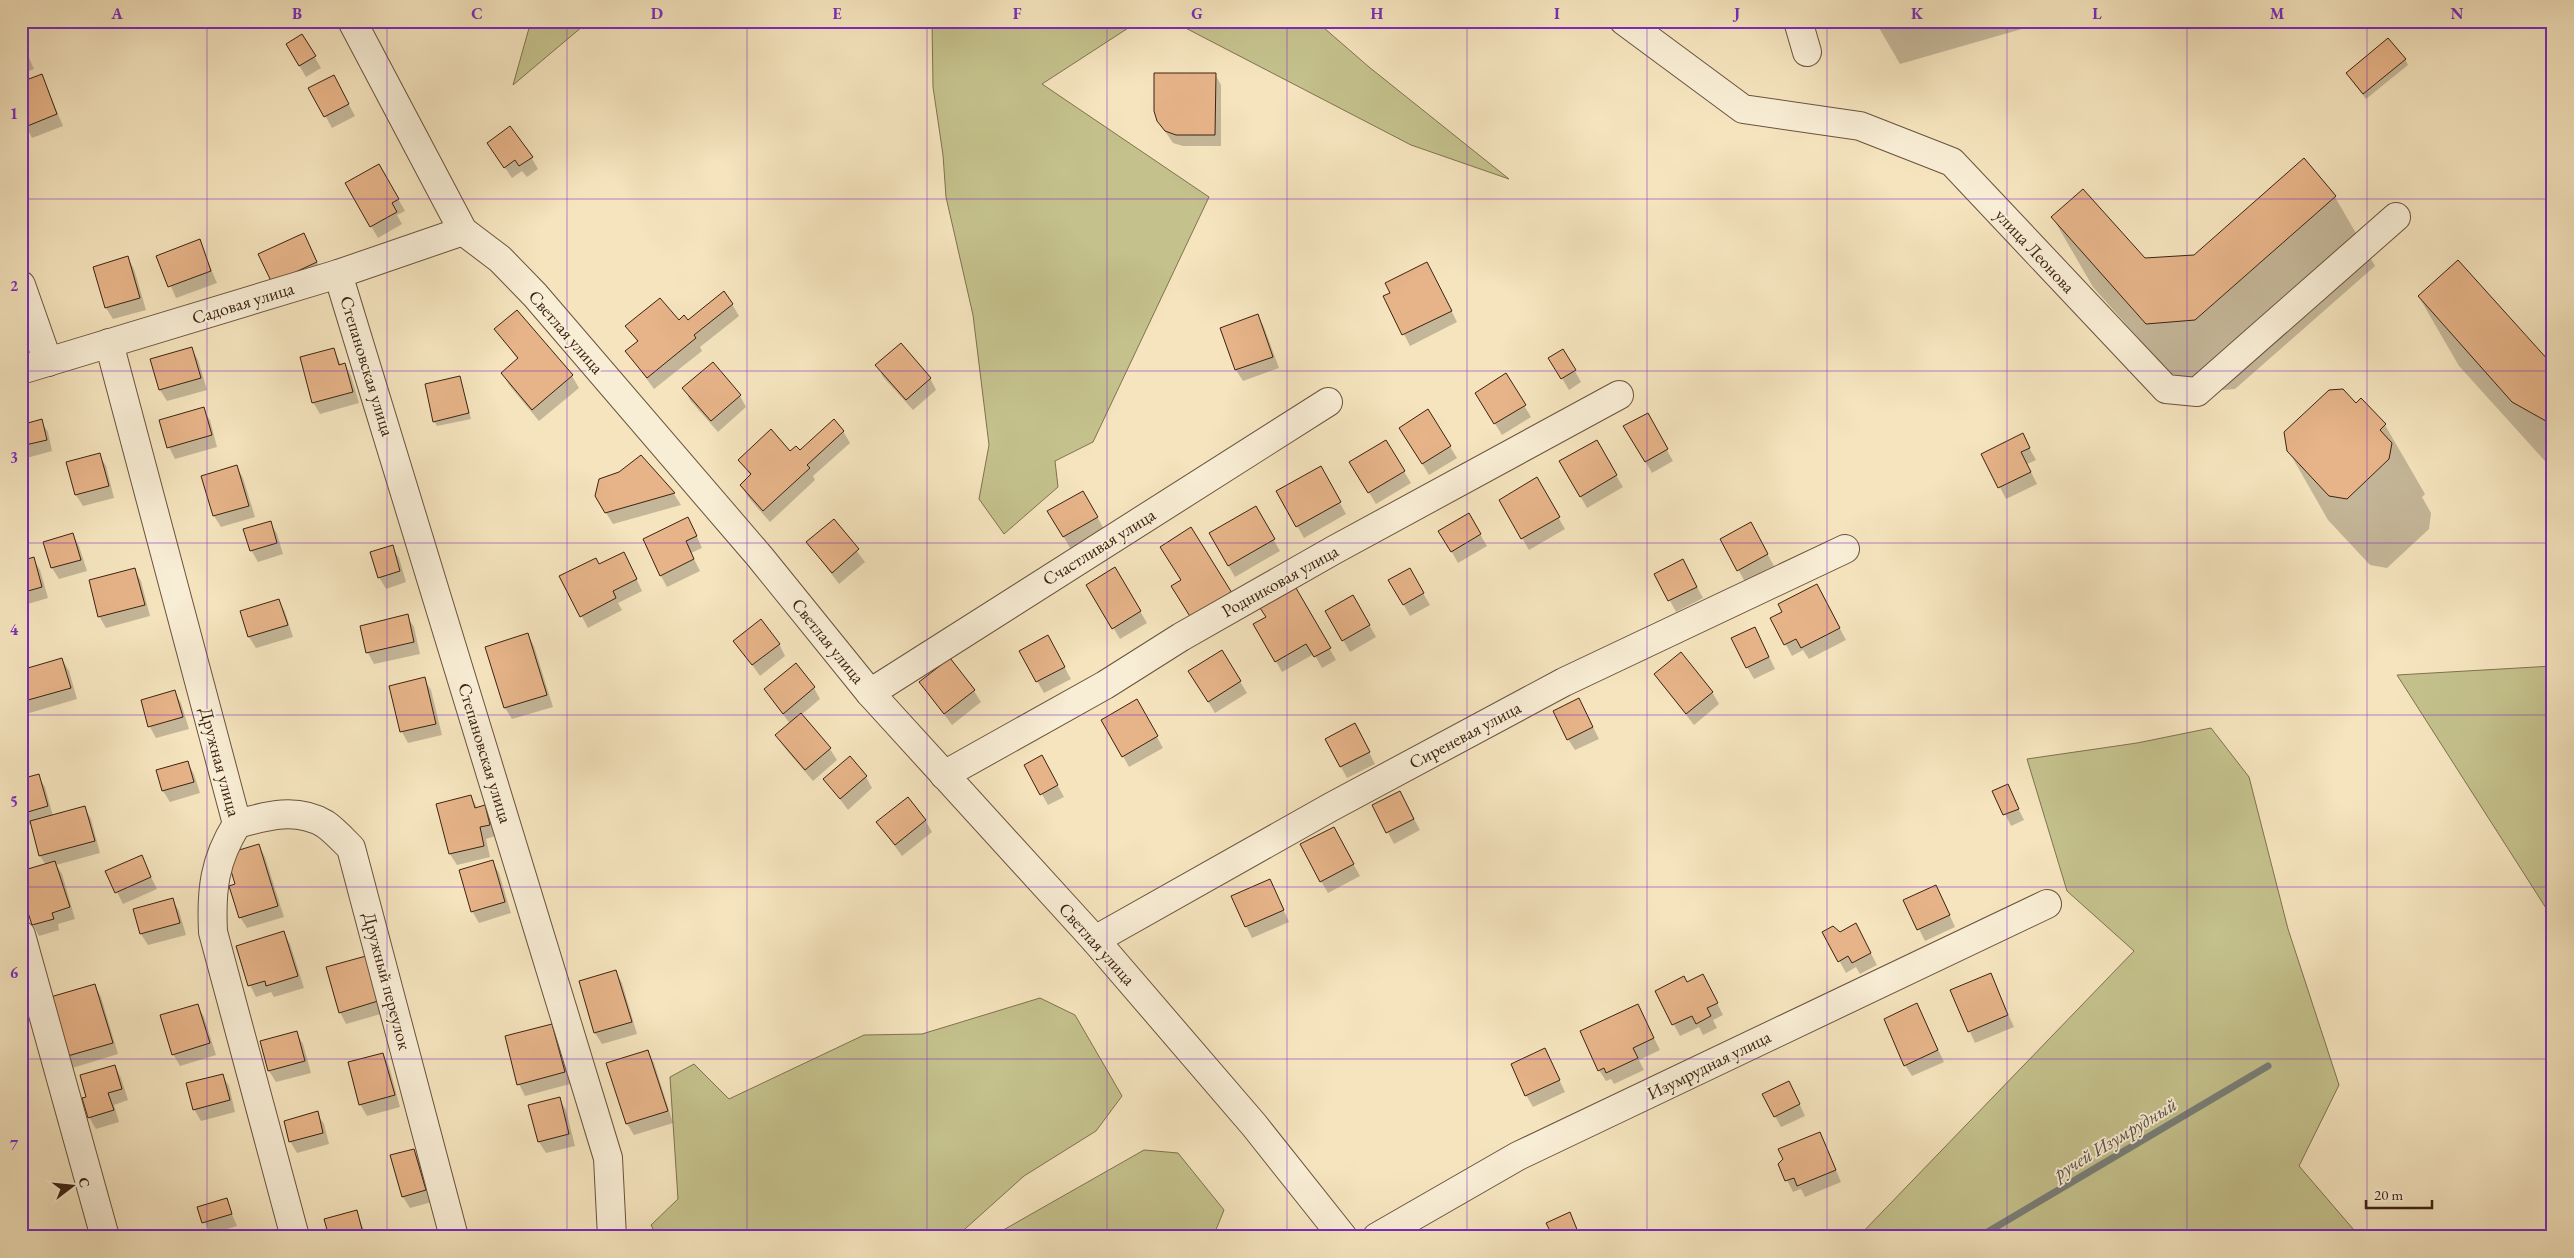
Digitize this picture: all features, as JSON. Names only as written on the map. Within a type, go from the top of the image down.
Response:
[{"type":"street","name":"Светлая улица","points":[[352,21],[462,230],[500,259],[535,295],[760,557],[870,693],[1095,940],[1254,1125],[1343,1237]]},
{"type":"street","name":"улица Леонова","points":[[1624,21],[1743,109],[1860,126],[1952,162],[2166,389],[2197,392],[2396,217]]},
{"type":"street","points":[[1798,21],[1807,52]]},
{"type":"street","name":"Садовая улица","points":[[21,370],[338,274],[462,230]]},
{"type":"street","name":"Степановская улица","points":[[338,274],[608,1158],[612,1237]]},
{"type":"street","points":[[21,285],[48,362]]},
{"type":"street","name":"Дружная улица","points":[[109,343],[237,824],[226,842],[217,866],[212,897],[213,932],[295,1237]]},
{"type":"street","name":"Родниковая улица","points":[[944,775],[1105,685],[1181,637],[1334,550],[1620,394]]},
{"type":"street","name":"Счастливая улица","points":[[870,693],[1328,402]]},
{"type":"street","name":"Сиреневая улица","points":[[1095,940],[1331,807],[1564,682],[1846,550]]},
{"type":"street","name":"Дружный переулок","points":[[237,824],[280,813],[304,816],[325,824],[352,848],[454,1237]]},
{"type":"street","name":"Изумрудная улица","points":[[1377,1237],[1518,1156],[2047,904]]},
{"type":"street","points":[[21,935],[105,1237]]},
{"type":"shaded area","points":[[531,21],[589,21],[513,85]]},
{"type":"shaded area","points":[[932,21],[1139,21],[1042,84],[1209,197],[1093,442],[1055,461],[1058,487],[1004,534],[979,499],[989,445],[973,315],[946,197],[943,155],[933,87]]},
{"type":"shaded area","points":[[1172,21],[1316,21],[1369,67],[1509,179],[1411,145]]},
{"type":"shaded area","points":[[2553,666],[2553,919],[2397,675]]},
{"type":"shaded area","points":[[2211,728],[2249,777],[2288,929],[2339,1085],[2299,1166],[2360,1237],[1858,1237],[2134,951],[2067,891],[2027,759],[2137,743]]},
{"type":"shaded area","points":[[1040,998],[1075,1015],[1122,1096],[1096,1131],[1024,1176],[956,1237],[657,1237],[651,1225],[678,1199],[670,1077],[694,1064],[729,1099],[864,1035],[922,1034]]},
{"type":"shaded area","points":[[1144,1150],[1178,1153],[1224,1210],[1213,1237],[991,1237]]},
{"type":"building","points":[[302,34],[316,56],[299,66],[286,44]]},
{"type":"building","points":[[2388,38],[2406,59],[2363,94],[2346,73]]},
{"type":"building","points":[[21,41],[28,57],[21,60]]},
{"type":"building","points":[[1154,73],[1216,73],[1215,135],[1176,135],[1165,131],[1157,121],[1154,111]]},
{"type":"building","points":[[42,74],[57,114],[25,127],[21,118],[21,82]]},
{"type":"building","points":[[334,75],[349,104],[324,117],[308,88]]},
{"type":"building","points":[[510,126],[533,157],[519,166],[515,160],[504,168],[487,143]]},
{"type":"building","points":[[2304,158],[2336,196],[2195,320],[2146,324],[2051,217],[2083,189],[2145,258],[2194,255]]},
{"type":"building","points":[[379,164],[399,199],[392,203],[397,212],[370,227],[345,183]]},
{"type":"building","points":[[304,233],[317,262],[272,283],[258,254]]},
{"type":"building","points":[[200,239],[211,271],[168,287],[156,256]]},
{"type":"building","points":[[128,256],[140,298],[105,308],[93,267]]},
{"type":"building","points":[[2458,260],[2549,361],[2553,362],[2553,425],[2512,402],[2418,296]]},
{"type":"building","points":[[1427,262],[1452,311],[1402,335],[1383,296],[1390,293],[1385,283]]},
{"type":"building","points":[[724,291],[733,304],[694,335],[696,338],[647,378],[625,351],[638,341],[625,326],[660,298],[679,320],[684,315],[688,320]]},
{"type":"building","points":[[517,310],[573,375],[532,410],[501,373],[518,358],[494,329]]},
{"type":"building","points":[[1258,314],[1273,357],[1235,370],[1220,328]]},
{"type":"building","points":[[901,343],[931,378],[906,400],[875,365]]},
{"type":"building","points":[[192,347],[201,378],[159,390],[150,359]]},
{"type":"building","points":[[334,348],[339,365],[345,363],[353,392],[312,403],[300,357]]},
{"type":"building","points":[[1563,349],[1576,370],[1561,379],[1548,358]]},
{"type":"building","points":[[713,362],[741,395],[711,421],[682,388]]},
{"type":"building","points":[[1506,373],[1526,405],[1494,424],[1475,393]]},
{"type":"building","points":[[460,376],[469,413],[433,422],[425,384]]},
{"type":"building","points":[[2343,389],[2356,403],[2361,398],[2386,424],[2380,430],[2392,443],[2389,459],[2347,499],[2329,496],[2287,451],[2284,432],[2329,390]]},
{"type":"building","points":[[204,407],[212,435],[167,448],[159,420]]},
{"type":"building","points":[[1428,409],[1451,446],[1422,464],[1399,428]]},
{"type":"building","points":[[1648,413],[1668,449],[1645,462],[1623,426]]},
{"type":"building","points":[[42,419],[47,440],[21,446],[21,425]]},
{"type":"building","points":[[834,419],[844,431],[807,465],[810,468],[763,511],[740,485],[751,474],[738,460],[771,429],[790,451],[796,446],[800,450]]},
{"type":"building","points":[[2023,433],[2030,448],[2021,452],[2031,472],[1998,488],[1981,454]]},
{"type":"building","points":[[1386,440],[1405,471],[1368,493],[1349,462]]},
{"type":"building","points":[[1597,440],[1617,475],[1580,497],[1559,461]]},
{"type":"building","points":[[100,453],[109,486],[75,495],[66,462]]},
{"type":"building","points":[[641,455],[675,493],[605,513],[595,496],[599,479],[619,472]]},
{"type":"building","points":[[237,465],[249,506],[213,516],[201,476]]},
{"type":"building","points":[[1321,466],[1341,502],[1296,527],[1276,491]]},
{"type":"building","points":[[1537,477],[1560,517],[1521,539],[1499,500]]},
{"type":"building","points":[[1083,491],[1098,517],[1063,537],[1047,511]]},
{"type":"building","points":[[1256,506],[1275,539],[1228,566],[1209,533]]},
{"type":"building","points":[[1469,513],[1481,534],[1451,552],[1438,531]]},
{"type":"building","points":[[688,517],[697,536],[686,541],[694,559],[660,576],[643,539]]},
{"type":"building","points":[[834,519],[859,549],[832,573],[806,542]]},
{"type":"building","points":[[271,521],[277,543],[250,551],[243,529]]},
{"type":"building","points":[[1751,522],[1768,554],[1737,571],[1720,539]]},
{"type":"building","points":[[1191,527],[1232,593],[1191,618],[1171,586],[1181,580],[1160,547]]},
{"type":"building","points":[[73,533],[81,560],[51,568],[43,542]]},
{"type":"building","points":[[393,545],[400,571],[378,578],[370,552]]},
{"type":"building","points":[[624,552],[637,579],[613,591],[616,598],[580,617],[559,576],[596,558],[599,564]]},
{"type":"building","points":[[34,557],[42,587],[21,593],[21,561]]},
{"type":"building","points":[[1683,559],[1697,587],[1668,601],[1654,574]]},
{"type":"building","points":[[1115,567],[1141,611],[1112,629],[1086,585]]},
{"type":"building","points":[[135,568],[145,605],[98,617],[89,580]]},
{"type":"building","points":[[1410,568],[1424,593],[1403,605],[1388,580]]},
{"type":"building","points":[[1817,584],[1840,628],[1801,648],[1796,639],[1784,645],[1770,618],[1782,612],[1778,604]]},
{"type":"building","points":[[1296,588],[1331,648],[1314,657],[1306,644],[1275,662],[1253,624],[1266,617],[1260,608]]},
{"type":"building","points":[[1353,595],[1370,625],[1342,641],[1325,611]]},
{"type":"building","points":[[279,599],[288,625],[248,637],[240,611]]},
{"type":"building","points":[[408,614],[414,642],[366,653],[360,626]]},
{"type":"building","points":[[761,619],[780,644],[752,665],[733,641]]},
{"type":"building","points":[[1755,627],[1769,657],[1746,668],[1731,638]]},
{"type":"building","points":[[528,633],[547,695],[504,708],[485,647]]},
{"type":"building","points":[[1048,635],[1065,667],[1036,682],[1019,651]]},
{"type":"building","points":[[1222,650],[1241,681],[1208,702],[1188,671]]},
{"type":"building","points":[[1681,652],[1713,692],[1686,714],[1654,674]]},
{"type":"building","points":[[62,658],[71,688],[21,702],[21,670]]},
{"type":"building","points":[[950,658],[975,690],[944,714],[919,682]]},
{"type":"building","points":[[796,663],[815,687],[783,714],[764,689]]},
{"type":"building","points":[[425,677],[436,724],[400,732],[389,686]]},
{"type":"building","points":[[175,690],[183,717],[148,727],[141,700]]},
{"type":"building","points":[[1579,698],[1593,727],[1567,740],[1553,711]]},
{"type":"building","points":[[1137,699],[1158,736],[1122,757],[1101,720]]},
{"type":"building","points":[[801,713],[831,748],[805,770],[775,735]]},
{"type":"building","points":[[1355,723],[1370,752],[1340,767],[1325,739]]},
{"type":"building","points":[[1042,755],[1058,785],[1040,795],[1024,765]]},
{"type":"building","points":[[850,756],[867,776],[840,799],[823,779]]},
{"type":"building","points":[[188,761],[194,782],[162,791],[156,770]]},
{"type":"building","points":[[39,774],[48,806],[21,814],[21,779]]},
{"type":"building","points":[[2008,784],[2019,809],[2003,815],[1992,791]]},
{"type":"building","points":[[1400,791],[1414,819],[1386,833],[1372,805]]},
{"type":"building","points":[[471,795],[475,808],[485,805],[490,825],[480,827],[484,846],[449,854],[436,804]]},
{"type":"building","points":[[908,797],[926,820],[895,845],[876,822]]},
{"type":"building","points":[[85,806],[95,841],[39,856],[30,821]]},
{"type":"building","points":[[1334,827],[1354,864],[1320,882],[1300,844]]},
{"type":"building","points":[[259,844],[278,906],[239,918],[229,886],[235,884],[226,854]]},
{"type":"building","points":[[142,855],[151,877],[115,893],[105,871]]},
{"type":"building","points":[[493,860],[505,902],[471,912],[459,870]]},
{"type":"building","points":[[55,861],[70,907],[52,913],[54,919],[32,925],[21,891],[21,871]]},
{"type":"building","points":[[1270,879],[1284,910],[1245,927],[1231,896]]},
{"type":"building","points":[[1936,885],[1950,915],[1917,930],[1903,900]]},
{"type":"building","points":[[173,898],[180,923],[140,934],[133,909]]},
{"type":"building","points":[[1856,923],[1871,953],[1852,963],[1848,956],[1838,962],[1822,932],[1833,926],[1840,932]]},
{"type":"building","points":[[284,931],[298,976],[266,986],[265,981],[248,986],[236,946]]},
{"type":"building","points":[[366,956],[378,1001],[339,1013],[326,967]]},
{"type":"building","points":[[616,970],[632,1022],[594,1033],[579,981]]},
{"type":"building","points":[[1991,973],[2008,1015],[1968,1032],[1950,990]]},
{"type":"building","points":[[1703,974],[1718,1003],[1707,1008],[1711,1016],[1696,1024],[1692,1016],[1672,1025],[1655,991],[1684,976],[1687,982]]},
{"type":"building","points":[[95,984],[113,1043],[64,1057],[47,998]]},
{"type":"building","points":[[1917,1003],[1938,1050],[1904,1066],[1884,1019]]},
{"type":"building","points":[[198,1004],[210,1043],[172,1055],[160,1015]]},
{"type":"building","points":[[1638,1004],[1654,1038],[1633,1048],[1638,1058],[1606,1073],[1604,1068],[1598,1071],[1580,1031]]},
{"type":"building","points":[[552,1024],[565,1072],[517,1085],[505,1036]]},
{"type":"building","points":[[297,1031],[305,1061],[268,1071],[260,1041]]},
{"type":"building","points":[[1545,1048],[1560,1080],[1525,1096],[1511,1064]]},
{"type":"building","points":[[648,1050],[668,1111],[626,1124],[606,1063]]},
{"type":"building","points":[[383,1053],[395,1095],[359,1105],[348,1062]]},
{"type":"building","points":[[115,1065],[122,1089],[108,1093],[114,1110],[88,1118],[82,1098],[86,1097],[80,1075]]},
{"type":"building","points":[[223,1074],[230,1100],[193,1110],[186,1083]]},
{"type":"building","points":[[1789,1081],[1800,1104],[1774,1117],[1762,1094]]},
{"type":"building","points":[[560,1097],[569,1134],[538,1142],[528,1105]]},
{"type":"building","points":[[318,1111],[323,1133],[289,1142],[284,1121]]},
{"type":"building","points":[[1820,1132],[1836,1170],[1797,1186],[1794,1178],[1785,1181],[1778,1164],[1783,1159],[1778,1149]]},
{"type":"building","points":[[414,1149],[426,1190],[402,1197],[390,1155]]},
{"type":"building","points":[[227,1198],[232,1214],[202,1223],[197,1207]]},
{"type":"building","points":[[357,1210],[364,1237],[329,1237],[324,1219]]},
{"type":"building","points":[[1570,1212],[1580,1237],[1553,1237],[1546,1223]]},
{"type":"waterway","name":"ручей Изумрудный","points":[[1979,1237],[2268,1066]]}]
